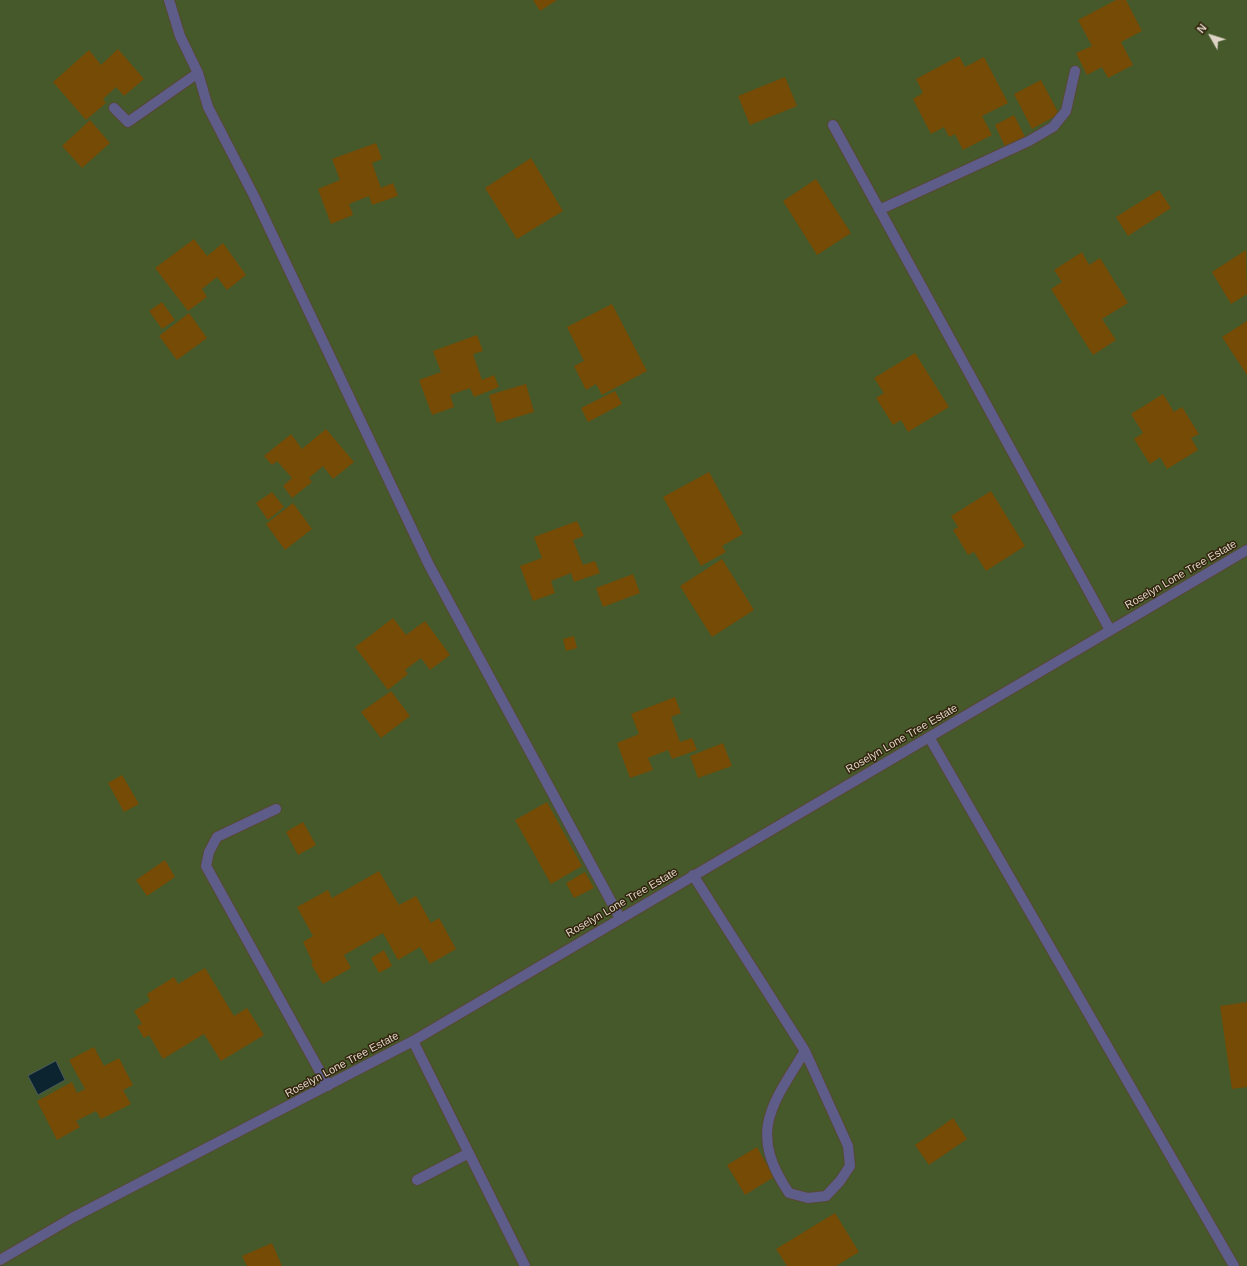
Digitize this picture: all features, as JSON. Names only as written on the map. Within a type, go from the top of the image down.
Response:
[{"type":"street","points":[[169,0],[180,36],[198,73],[208,107],[254,196],[429,566],[620,918]]},
{"type":"street","points":[[879,210],[1029,142],[1053,127],[1066,111],[1075,70]]},
{"type":"street","points":[[114,108],[128,122],[198,73]]},
{"type":"street","points":[[833,126],[1110,630]]},
{"type":"street","name":"Roselyn Lone Tree Estate","points":[[0,1260],[72,1218],[414,1040],[1247,550]]},
{"type":"street","points":[[929,737],[1234,1266]]},
{"type":"street","points":[[276,809],[217,837],[209,852],[206,866],[328,1086]]},
{"type":"street","points":[[693,875],[805,1051],[848,1146],[850,1166],[840,1182],[826,1196],[808,1198],[789,1193],[777,1175],[767,1150],[766,1129],[775,1102],[805,1051]]},
{"type":"street","points":[[414,1040],[525,1266]]},
{"type":"street","points":[[417,1180],[469,1154]]},
{"type":"green space","points":[[0,0],[1247,0],[1247,1266],[0,1266]]},
{"type":"water","points":[[56,1061],[65,1080],[38,1095],[28,1076]]},
{"type":"building","points":[[533,0],[557,0],[540,11]]},
{"type":"building","points":[[1116,0],[1126,0],[1142,31],[1121,42],[1133,65],[1108,78],[1102,67],[1087,75],[1076,53],[1092,46],[1078,20]]},
{"type":"building","points":[[118,49],[144,79],[124,96],[116,87],[103,99],[106,103],[86,120],[53,82],[89,50],[101,65]]},
{"type":"building","points":[[959,56],[965,67],[984,57],[1008,103],[982,116],[992,135],[963,150],[955,134],[949,137],[944,127],[931,134],[913,99],[923,93],[916,79]]},
{"type":"building","points":[[785,77],[797,106],[750,125],[738,96]]},
{"type":"building","points":[[1041,80],[1059,114],[1032,129],[1014,94]]},
{"type":"building","points":[[1014,115],[1027,141],[1007,151],[995,125]]},
{"type":"building","points":[[90,120],[110,143],[82,168],[62,146]]},
{"type":"building","points":[[376,143],[382,159],[372,163],[381,188],[393,183],[398,196],[372,205],[369,196],[349,204],[353,215],[331,224],[318,189],[340,180],[332,159]]},
{"type":"building","points":[[531,158],[563,211],[517,239],[485,188]]},
{"type":"building","points":[[816,179],[851,233],[817,255],[783,201]]},
{"type":"building","points":[[1159,190],[1171,208],[1128,236],[1116,217]]},
{"type":"building","points":[[194,239],[207,256],[223,243],[246,275],[227,290],[217,277],[202,289],[207,297],[188,311],[155,268]]},
{"type":"building","points":[[1246,250],[1247,294],[1231,304],[1212,272]]},
{"type":"building","points":[[1082,252],[1089,265],[1100,258],[1128,303],[1102,319],[1116,340],[1093,355],[1051,289],[1062,282],[1054,270]]},
{"type":"building","points":[[162,302],[175,320],[162,329],[149,311]]},
{"type":"building","points":[[612,304],[647,371],[602,395],[596,384],[586,390],[574,366],[584,361],[567,327]]},
{"type":"building","points":[[189,313],[207,338],[177,360],[159,336]]},
{"type":"building","points":[[1247,321],[1247,375],[1222,337]]},
{"type":"building","points":[[477,335],[483,351],[473,354],[482,380],[494,375],[499,387],[474,397],[470,388],[450,395],[454,407],[432,415],[419,380],[441,372],[433,351]]},
{"type":"building","points":[[915,353],[949,407],[908,432],[901,420],[893,425],[876,398],[884,393],[874,378]]},
{"type":"building","points":[[526,384],[534,412],[497,423],[489,395]]},
{"type":"building","points":[[615,391],[622,404],[588,422],[581,408]]},
{"type":"building","points":[[1163,394],[1174,412],[1182,407],[1199,434],[1191,438],[1198,450],[1167,469],[1160,457],[1150,464],[1134,439],[1143,433],[1131,414]]},
{"type":"building","points":[[326,429],[354,462],[333,479],[323,466],[309,478],[312,482],[292,498],[283,486],[292,478],[277,461],[272,465],[264,456],[291,434],[302,449]]},
{"type":"building","points":[[709,472],[743,534],[722,546],[726,552],[701,566],[663,497]]},
{"type":"building","points":[[991,491],[1025,546],[986,571],[974,552],[968,555],[953,530],[958,527],[951,516]]},
{"type":"building","points":[[272,492],[284,507],[268,520],[256,503]]},
{"type":"building","points":[[293,503],[312,529],[285,550],[266,524]]},
{"type":"building","points":[[577,521],[584,536],[573,540],[583,565],[595,561],[600,573],[574,582],[571,573],[551,581],[555,593],[533,601],[520,566],[542,558],[534,537]]},
{"type":"building","points":[[722,559],[754,610],[712,637],[680,586]]},
{"type":"building","points":[[633,574],[640,593],[603,607],[596,588]]},
{"type":"building","points":[[393,618],[406,635],[425,621],[450,655],[430,670],[421,658],[405,670],[408,674],[388,690],[355,647]]},
{"type":"building","points":[[574,636],[577,648],[566,651],[563,639]]},
{"type":"building","points":[[391,691],[410,716],[381,738],[361,712]]},
{"type":"building","points":[[675,697],[681,713],[671,717],[680,742],[692,738],[697,750],[672,759],[668,750],[648,758],[653,770],[630,778],[617,743],[639,734],[631,714]]},
{"type":"building","points":[[723,743],[732,766],[698,778],[690,756]]},
{"type":"building","points":[[122,775],[139,804],[124,812],[108,783]]},
{"type":"building","points":[[547,802],[582,866],[551,884],[515,820]]},
{"type":"building","points":[[303,822],[316,845],[298,855],[286,832]]},
{"type":"building","points":[[165,860],[175,877],[147,896],[136,880]]},
{"type":"building","points":[[379,871],[399,905],[416,896],[431,923],[439,918],[456,949],[430,964],[420,947],[398,960],[383,933],[344,955],[351,968],[323,984],[311,964],[313,963],[303,942],[313,936],[297,907],[328,890],[332,898]]},
{"type":"building","points":[[585,872],[594,888],[574,898],[566,883]]},
{"type":"building","points":[[384,950],[392,966],[379,973],[371,958]]},
{"type":"building","points":[[205,968],[234,1016],[247,1008],[264,1035],[221,1061],[204,1034],[163,1059],[149,1035],[144,1038],[137,1026],[142,1024],[134,1011],[150,1001],[147,994],[174,977],[178,984]]},
{"type":"building","points":[[1247,1002],[1247,1087],[1232,1089],[1220,1006]]},
{"type":"building","points":[[94,1047],[104,1066],[119,1058],[133,1085],[123,1090],[131,1104],[101,1119],[96,1111],[76,1121],[80,1127],[57,1140],[37,1101],[72,1082],[77,1093],[85,1089],[69,1060]]},
{"type":"building","points":[[953,1118],[967,1139],[929,1165],[915,1145]]},
{"type":"building","points":[[757,1147],[774,1177],[745,1195],[727,1165]]},
{"type":"building","points":[[835,1213],[859,1252],[836,1266],[787,1266],[776,1249]]},
{"type":"building","points":[[272,1243],[282,1266],[247,1266],[242,1256]]}]
